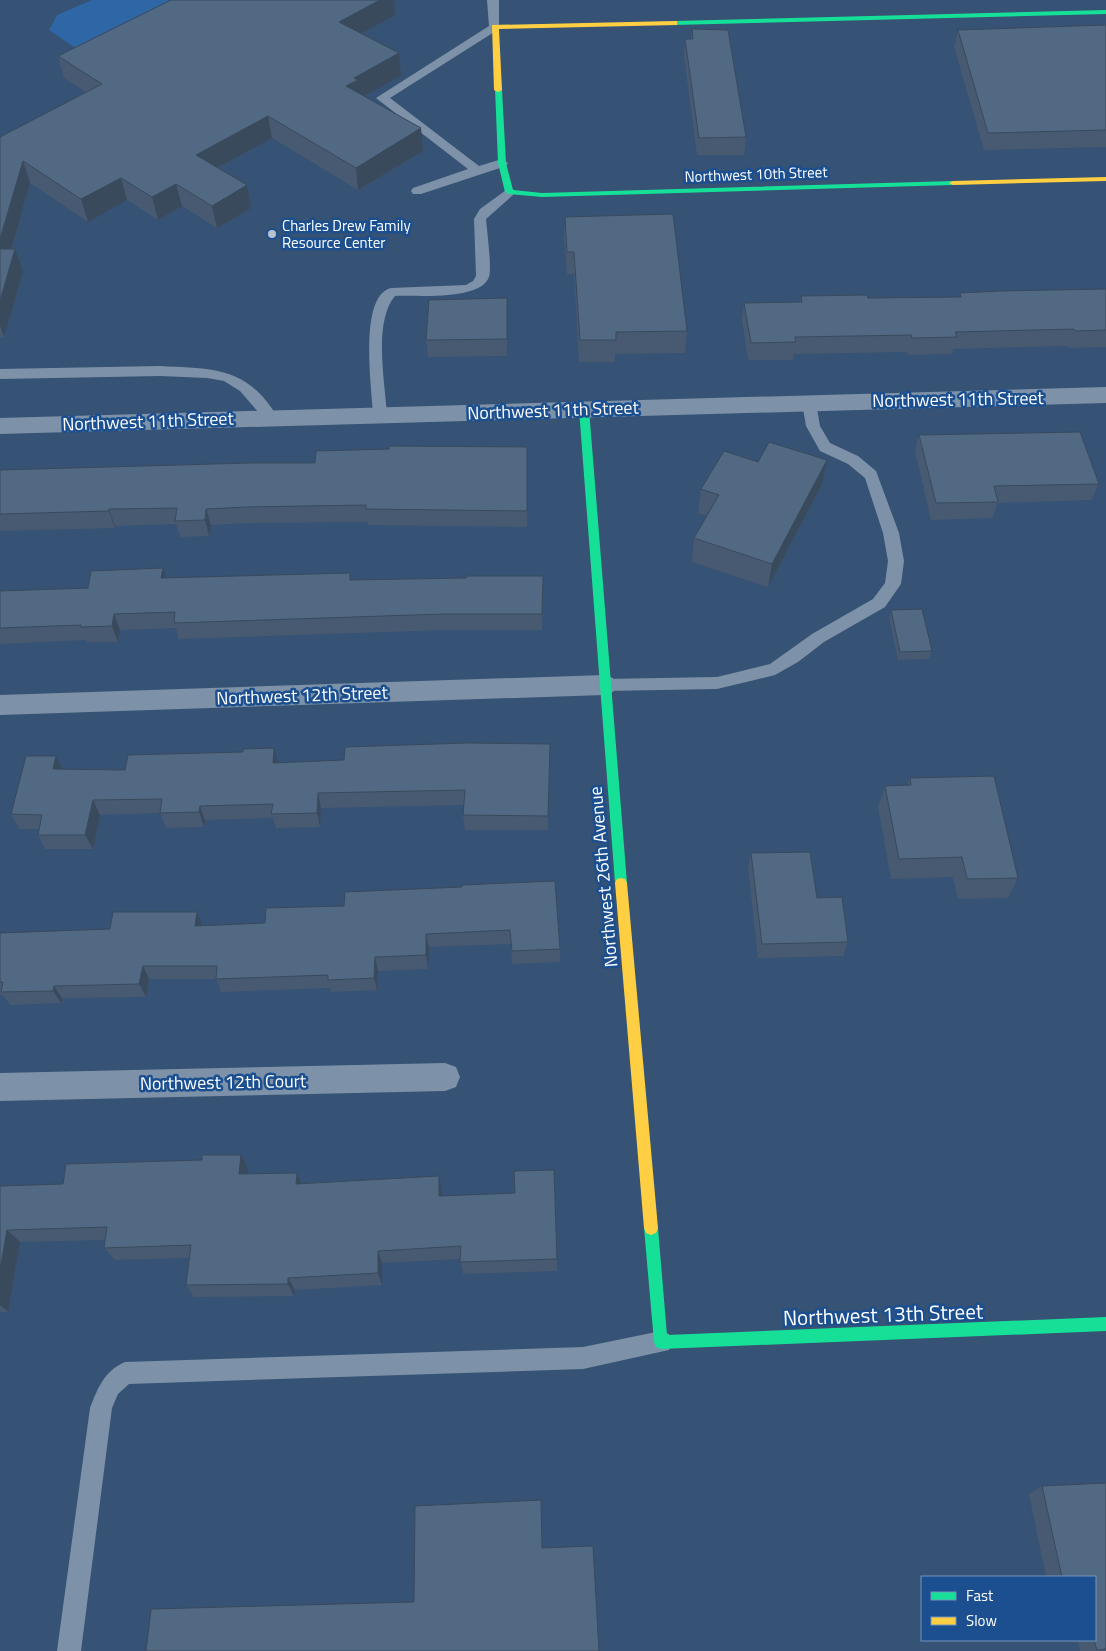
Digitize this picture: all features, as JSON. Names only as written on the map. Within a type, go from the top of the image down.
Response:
[{"type":"street","points":[[509,192],[502,163],[500,92],[495,27],[1106,12]]},
{"type":"street","name":"Northwest 10th Street","points":[[509,192],[542,195],[1106,179]]},
{"type":"street","name":"Northwest 11th Street","points":[[0,426],[1106,395]]},
{"type":"street","name":"Northwest 26th Avenue","points":[[584,409],[604,685],[661,1342]]},
{"type":"street","name":"Northwest 12th Street","points":[[0,705],[604,685]]},
{"type":"street","name":"Northwest 12th Court","points":[[0,1087],[445,1077]]},
{"type":"street","name":"Northwest 13th Street","points":[[661,1342],[1106,1324]]},
{"type":"lane","points":[[478,170],[382,98],[495,27],[493,0]]},
{"type":"lane","points":[[417,191],[502,163]]},
{"type":"lane","points":[[380,415],[377,330],[379,311],[385,299],[391,292],[468,289],[478,284],[483,276],[480,219],[484,212],[509,192]]},
{"type":"lane","points":[[0,374],[160,371],[208,373],[228,378],[246,388],[271,418]]},
{"type":"lane","points":[[604,685],[717,683],[775,669],[818,638],[879,603],[893,584],[896,561],[891,533],[871,475],[853,460],[825,447],[813,426],[809,403]]},
{"type":"lane","points":[[69,1651],[101,1408],[110,1386],[125,1373],[583,1358],[661,1342]]},
{"type":"shaded area","points":[[92,0],[199,0],[90,58],[49,30],[57,15]]},
{"type":"building","name":"Charles Drew Family Resource Center","points":[[171,0],[380,0],[339,22],[399,53],[354,78],[358,80],[346,86],[421,128],[356,168],[268,116],[196,155],[247,185],[212,206],[176,184],[152,197],[121,178],[81,199],[23,161],[0,239],[0,137],[102,84],[58,56]]},
{"type":"building","points":[[1106,25],[1106,130],[988,133],[958,30]]},
{"type":"building","points":[[692,29],[728,30],[746,137],[699,138],[685,39],[693,39]]},
{"type":"building","points":[[673,214],[687,331],[616,332],[616,340],[580,340],[574,252],[567,252],[565,217]]},
{"type":"building","points":[[0,249],[15,249],[0,301]]},
{"type":"building","points":[[1106,289],[1106,330],[955,332],[957,337],[912,338],[911,335],[795,337],[796,342],[751,343],[744,303],[802,302],[801,296],[867,295],[868,298],[961,297],[960,293]]},
{"type":"building","points":[[507,298],[507,339],[426,340],[429,300]]},
{"type":"building","points":[[1080,432],[1099,484],[994,486],[998,502],[936,503],[919,435]]},
{"type":"building","points":[[769,442],[827,460],[772,564],[694,538],[719,495],[701,489],[724,451],[758,462]]},
{"type":"building","points":[[389,446],[527,447],[527,511],[366,509],[366,505],[246,507],[206,509],[205,520],[175,521],[177,508],[0,514],[0,470],[315,463],[316,451],[389,449]]},
{"type":"building","points":[[163,568],[161,578],[350,573],[350,580],[466,578],[467,576],[543,576],[542,614],[443,614],[174,623],[175,612],[114,614],[112,626],[81,627],[81,625],[0,628],[0,591],[88,588],[91,571]]},
{"type":"building","points":[[922,609],[932,651],[900,652],[891,610]]},
{"type":"building","points":[[467,743],[550,744],[548,816],[463,815],[465,790],[318,793],[317,813],[271,814],[273,804],[200,806],[199,812],[160,813],[162,799],[93,800],[85,835],[38,835],[42,815],[11,814],[26,756],[56,756],[53,769],[125,770],[128,755],[243,752],[243,749],[274,748],[273,763],[344,760],[345,747]]},
{"type":"building","points":[[994,776],[1018,878],[967,879],[962,857],[899,859],[885,786],[911,785],[910,778]]},
{"type":"building","points":[[810,852],[817,898],[842,897],[848,942],[762,944],[751,853]]},
{"type":"building","points":[[555,881],[560,949],[512,951],[510,930],[426,934],[426,955],[375,957],[374,978],[328,980],[328,975],[216,979],[217,966],[143,966],[139,984],[54,986],[53,991],[1,992],[3,982],[0,982],[0,933],[110,929],[113,912],[197,912],[195,926],[265,923],[266,908],[344,906],[345,892]]},
{"type":"building","points":[[202,1155],[241,1155],[239,1174],[297,1173],[296,1184],[439,1176],[439,1196],[515,1193],[514,1171],[554,1170],[557,1259],[460,1262],[461,1246],[378,1251],[378,1273],[288,1278],[288,1284],[186,1285],[191,1245],[104,1248],[107,1227],[7,1230],[0,1270],[0,1186],[63,1184],[66,1164],[202,1160]]},
{"type":"building","points":[[1106,1483],[1106,1649],[1097,1650],[1094,1641],[1096,1641],[1096,1576],[1062,1576],[1042,1486]]},
{"type":"building","points":[[541,1500],[542,1548],[593,1546],[599,1651],[146,1651],[151,1609],[414,1602],[415,1506]]},
{"type":"traffic: fast","points":[[674,23],[1106,12]]},
{"type":"traffic: fast","points":[[498,90],[502,163],[509,192],[542,195],[953,183]]},
{"type":"traffic: fast","points":[[584,409],[621,883]]},
{"type":"traffic: fast","points":[[651,1228],[661,1342],[1106,1324]]},
{"type":"traffic: slow","points":[[498,90],[495,27],[674,23]]},
{"type":"traffic: slow","points":[[953,183],[1106,179]]},
{"type":"traffic: slow","points":[[621,883],[651,1228]]},
{"type":"place","name":"Charles Drew Family Resource Center","points":[[272,234]]}]
